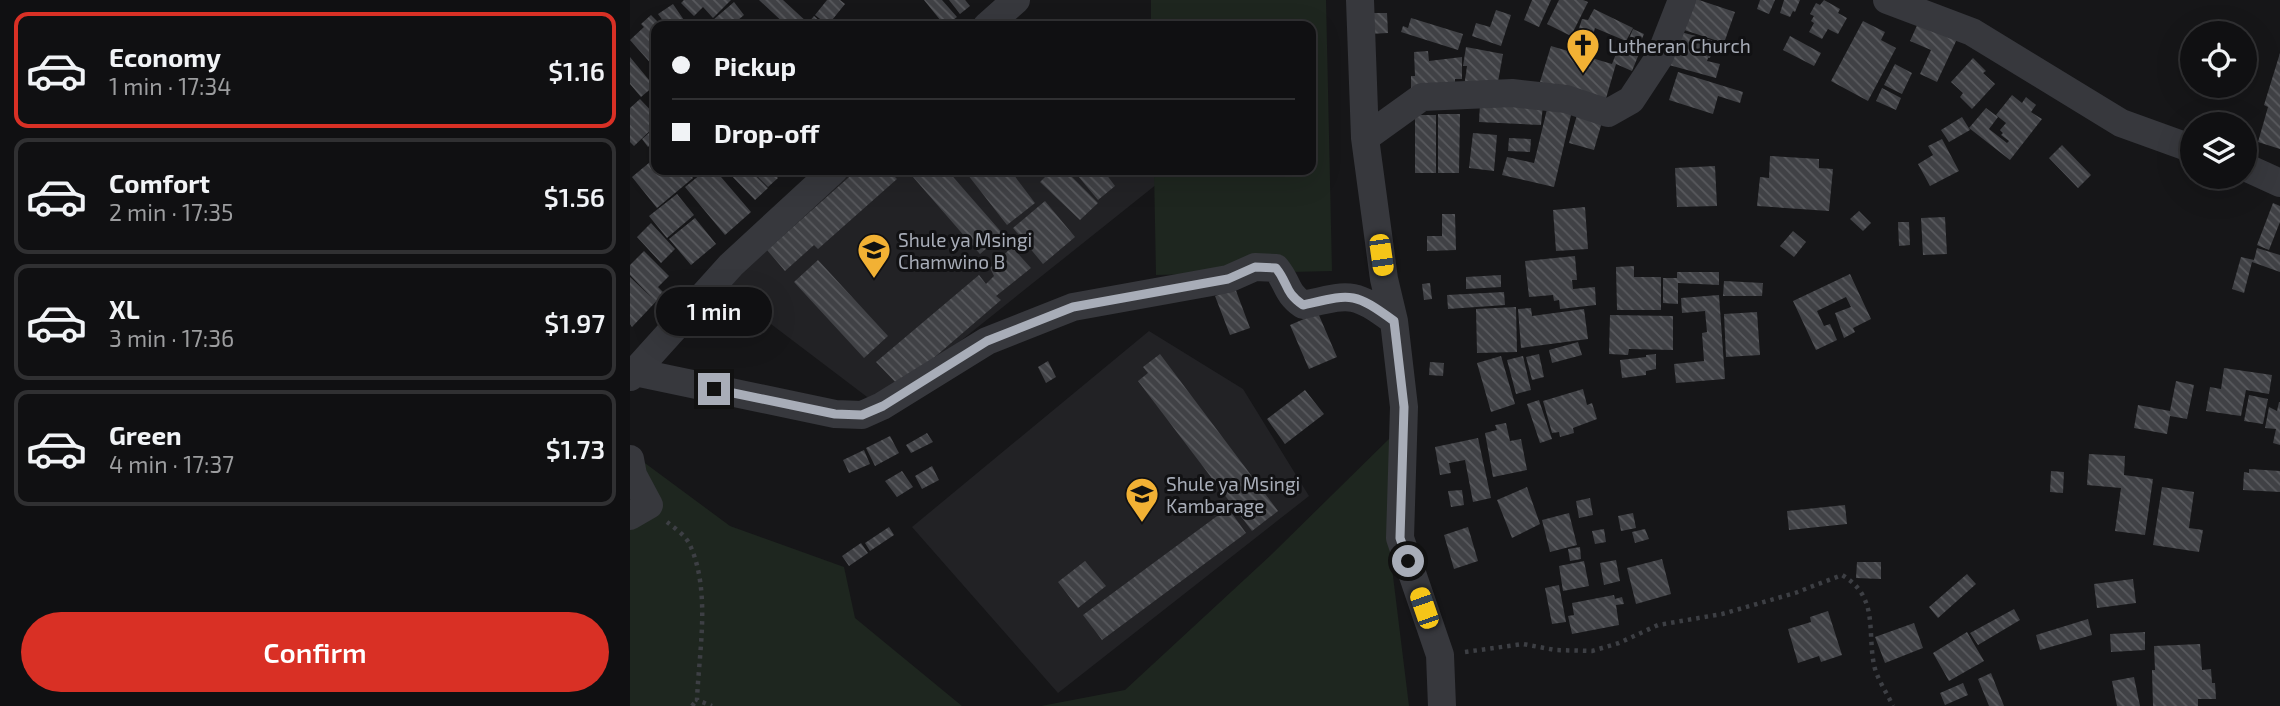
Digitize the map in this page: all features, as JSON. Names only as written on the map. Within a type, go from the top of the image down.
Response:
[{"type":"street","points":[[993,21],[1016,0]]},
{"type":"street","points":[[1360,0],[1365,138],[1384,279],[1394,321],[1404,407],[1400,538],[1440,655],[1442,706]]},
{"type":"street","points":[[1365,138],[1422,97],[1512,93],[1566,99],[1608,113],[1631,100],[1660,56],[1682,0]]},
{"type":"street","points":[[1886,0],[1972,32],[2121,123],[2180,144]]},
{"type":"street","points":[[2257,172],[2280,183]]},
{"type":"street","points":[[632,374],[731,265],[829,175]]},
{"type":"street","points":[[632,374],[835,414],[862,415],[883,406],[987,341],[1073,307],[1228,279],[1255,267],[1276,268],[1284,278],[1290,296],[1303,305],[1348,296],[1366,301],[1394,321]]},
{"type":"street","points":[[630,459],[639,511]]},
{"type":"path","points":[[639,511],[689,542],[697,568],[703,612],[697,700],[692,706]]},
{"type":"path","points":[[1440,655],[1523,644],[1555,650],[1592,651],[1619,643],[1658,625],[1722,614],[1795,593],[1842,575],[1854,582],[1870,607],[1874,667],[1893,706]]},
{"type":"path","points":[[697,700],[712,706]]},
{"type":"shaded area","points":[[1151,0],[1326,0],[1332,271],[1156,275],[1154,175],[1316,175],[1316,21],[1151,21]]},
{"type":"shaded area","points":[[839,175],[1167,176],[879,406],[722,287]]},
{"type":"shaded area","points":[[1149,331],[1243,389],[1309,496],[1058,693],[912,527]]},
{"type":"shaded area","points":[[1390,438],[1391,560],[1409,706],[1041,706],[1125,690],[1271,555]]},
{"type":"shaded area","points":[[630,452],[730,526],[844,567],[855,618],[962,706],[630,706]]},
{"type":"building","points":[[684,0],[731,0],[713,18],[703,7],[694,16],[681,3]]},
{"type":"building","points":[[759,0],[783,0],[806,21],[782,21]]},
{"type":"building","points":[[827,0],[840,0],[845,4],[831,21],[823,21],[815,15]]},
{"type":"building","points":[[924,0],[942,0],[957,17],[952,21],[941,21]]},
{"type":"building","points":[[949,0],[965,0],[970,6],[960,14]]},
{"type":"building","points":[[1532,0],[1551,0],[1539,27],[1524,20]]},
{"type":"building","points":[[1559,0],[1588,2],[1571,36],[1547,24]]},
{"type":"building","points":[[1688,0],[1699,0],[1735,12],[1724,43],[1678,28]]},
{"type":"building","points":[[1760,0],[1775,0],[1769,14],[1757,9]]},
{"type":"building","points":[[1784,0],[1800,0],[1790,17],[1780,13]]},
{"type":"building","points":[[1824,0],[1840,9],[1838,13],[1847,18],[1838,34],[1828,29],[1822,39],[1809,32],[1814,23],[1811,21],[1814,16],[1810,14],[1816,3],[1820,5]]},
{"type":"building","points":[[734,2],[744,15],[737,21],[712,21]]},
{"type":"building","points":[[673,4],[685,21],[663,21],[658,14]]},
{"type":"building","points":[[1594,9],[1633,28],[1626,41],[1595,28],[1589,48],[1574,43],[1582,19],[1588,20]]},
{"type":"building","points":[[1496,10],[1511,15],[1501,46],[1472,36],[1476,23],[1490,27]]},
{"type":"building","points":[[1369,13],[1387,13],[1388,33],[1369,34]]},
{"type":"building","points":[[651,15],[657,21],[651,21],[651,64],[630,40],[644,27],[641,24]]},
{"type":"building","points":[[1411,18],[1463,34],[1458,50],[1401,32],[1403,26],[1408,28]]},
{"type":"building","points":[[1863,21],[1885,32],[1881,40],[1896,48],[1868,101],[1831,81]]},
{"type":"building","points":[[1919,21],[1957,39],[1937,82],[1920,74],[1931,50],[1910,41]]},
{"type":"building","points":[[1633,29],[1644,34],[1639,46],[1628,41]]},
{"type":"building","points":[[1673,30],[1715,41],[1707,61],[1720,64],[1716,78],[1669,65]]},
{"type":"building","points":[[1790,36],[1821,53],[1814,66],[1783,50]]},
{"type":"building","points":[[1621,41],[1641,49],[1632,71],[1616,64],[1605,102],[1540,82],[1551,46],[1612,64]]},
{"type":"building","points":[[1466,47],[1503,54],[1496,93],[1464,87]]},
{"type":"building","points":[[1428,51],[1429,61],[1462,57],[1462,79],[1455,79],[1455,88],[1411,90],[1411,76],[1415,76],[1414,52]]},
{"type":"building","points":[[2280,53],[2280,149],[2258,142],[2268,107],[2264,105]]},
{"type":"building","points":[[630,57],[651,82],[651,89],[641,97],[630,84]]},
{"type":"building","points":[[1973,58],[1995,84],[1972,109],[1960,97],[1963,93],[1951,82]]},
{"type":"building","points":[[1895,64],[1912,73],[1902,94],[1884,85]]},
{"type":"building","points":[[1678,72],[1743,92],[1740,103],[1718,96],[1713,114],[1669,100]]},
{"type":"building","points":[[1882,88],[1901,98],[1896,110],[1876,101]]},
{"type":"building","points":[[2012,95],[2022,103],[2026,97],[2036,105],[2031,112],[2042,119],[2010,160],[1969,128],[1986,108],[1998,117],[1989,129],[2007,143],[2009,141],[2001,135],[2003,133],[2000,130],[2006,123],[1996,115]]},
{"type":"building","points":[[640,99],[651,111],[651,130],[634,146],[630,142],[630,108]]},
{"type":"building","points":[[1480,104],[1543,105],[1541,125],[1479,122]]},
{"type":"building","points":[[1548,105],[1572,111],[1554,187],[1502,175],[1507,157],[1534,163]]},
{"type":"building","points":[[1438,114],[1460,114],[1459,173],[1438,173]]},
{"type":"building","points":[[1415,115],[1436,115],[1436,173],[1415,173]]},
{"type":"building","points":[[1577,115],[1602,122],[1594,150],[1569,143]]},
{"type":"building","points":[[1962,117],[1970,130],[1949,142],[1941,130]]},
{"type":"building","points":[[651,131],[651,144],[648,147],[642,139]]},
{"type":"building","points":[[1473,133],[1497,135],[1494,171],[1469,168]]},
{"type":"building","points":[[1509,138],[1531,139],[1530,152],[1508,151]]},
{"type":"building","points":[[1942,139],[1959,171],[1930,186],[1918,164],[1933,155],[1928,146]]},
{"type":"building","points":[[2062,145],[2091,175],[2078,188],[2049,158]]},
{"type":"building","points":[[1770,156],[1819,159],[1819,168],[1833,169],[1829,211],[1757,206],[1760,177],[1769,178]]},
{"type":"building","points":[[651,161],[651,175],[690,175],[693,178],[657,208],[632,177]]},
{"type":"building","points":[[1715,166],[1717,206],[1677,207],[1675,168]]},
{"type":"building","points":[[700,175],[719,175],[751,212],[725,235],[685,187]]},
{"type":"building","points":[[731,175],[755,175],[768,188],[755,200]]},
{"type":"building","points":[[756,175],[775,175],[778,178],[768,187]]},
{"type":"building","points":[[851,175],[893,175],[897,179],[818,249],[814,245],[785,271],[767,250]]},
{"type":"building","points":[[951,175],[1003,234],[980,254],[913,177]]},
{"type":"building","points":[[968,175],[1014,175],[1035,203],[1007,225]]},
{"type":"building","points":[[1047,175],[1070,175],[1098,203],[1080,220],[1040,182]]},
{"type":"building","points":[[1077,175],[1107,175],[1115,186],[1098,200]]},
{"type":"building","points":[[677,194],[694,215],[667,238],[649,216]]},
{"type":"building","points":[[1045,201],[1075,237],[1043,264],[1013,228]]},
{"type":"building","points":[[2273,203],[2280,206],[2280,222],[2269,250],[2257,245]]},
{"type":"building","points":[[1585,207],[1588,249],[1556,251],[1553,210]]},
{"type":"building","points":[[1859,211],[1871,223],[1863,231],[1850,219]]},
{"type":"building","points":[[1442,214],[1455,214],[1456,250],[1427,251],[1427,236],[1442,236]]},
{"type":"building","points":[[1945,217],[1947,254],[1923,255],[1921,218]]},
{"type":"building","points":[[695,218],[716,244],[691,265],[669,239]]},
{"type":"building","points":[[1898,222],[1909,222],[1910,245],[1899,246]]},
{"type":"building","points":[[651,223],[675,249],[661,263],[637,237]]},
{"type":"building","points":[[1793,231],[1806,242],[1794,257],[1780,246]]},
{"type":"building","points":[[1012,247],[1031,268],[996,296],[1001,300],[900,387],[876,362],[979,275],[986,284],[994,276],[990,268]]},
{"type":"building","points":[[2257,248],[2280,255],[2280,272],[2252,262],[2244,293],[2232,289],[2241,257],[2254,260]]},
{"type":"building","points":[[644,251],[669,276],[658,287],[664,293],[632,327],[630,277],[652,298],[630,275],[630,265]]},
{"type":"building","points":[[1575,256],[1577,280],[1572,280],[1573,289],[1595,287],[1596,305],[1560,309],[1559,300],[1554,301],[1553,295],[1529,297],[1525,261]]},
{"type":"building","points":[[818,260],[888,336],[864,358],[794,282]]},
{"type":"building","points":[[1634,266],[1634,277],[1661,277],[1661,310],[1617,310],[1616,267]]},
{"type":"building","points":[[1677,272],[1719,272],[1719,285],[1678,283],[1678,304],[1663,303],[1663,278],[1677,278]]},
{"type":"building","points":[[1850,274],[1871,319],[1853,328],[1855,332],[1844,338],[1835,313],[1851,307],[1846,297],[1817,311],[1824,326],[1830,324],[1837,340],[1816,350],[1793,301]]},
{"type":"building","points":[[1501,275],[1501,287],[1466,289],[1466,277]]},
{"type":"building","points":[[1724,281],[1763,283],[1762,296],[1723,296]]},
{"type":"building","points":[[1430,283],[1432,299],[1424,300],[1422,284]]},
{"type":"building","points":[[1235,288],[1250,328],[1230,335],[1215,296]]},
{"type":"building","points":[[1504,292],[1505,305],[1448,309],[1447,295]]},
{"type":"building","points":[[1719,295],[1725,379],[1676,383],[1674,364],[1704,361],[1702,333],[1707,332],[1705,311],[1682,313],[1681,298]]},
{"type":"building","points":[[1516,307],[1517,352],[1477,353],[1476,309]]},
{"type":"building","points":[[1531,308],[1532,316],[1584,309],[1588,339],[1521,348],[1518,309]]},
{"type":"building","points":[[1757,312],[1760,355],[1726,357],[1724,314]]},
{"type":"building","points":[[1318,313],[1337,357],[1309,369],[1290,325]]},
{"type":"building","points":[[1610,315],[1673,316],[1673,350],[1629,349],[1628,355],[1609,354]]},
{"type":"building","points":[[1578,342],[1582,355],[1552,363],[1549,350]]},
{"type":"building","points":[[1160,354],[1278,511],[1252,531],[1138,381],[1148,373],[1143,367]]},
{"type":"building","points":[[1539,354],[1544,377],[1532,380],[1526,357]]},
{"type":"building","points":[[1656,354],[1656,369],[1646,371],[1646,375],[1622,378],[1620,360]]},
{"type":"building","points":[[1501,356],[1515,404],[1491,412],[1477,363]]},
{"type":"building","points":[[1523,356],[1531,390],[1516,394],[1507,360]]},
{"type":"building","points":[[1048,361],[1056,377],[1046,383],[1038,367]]},
{"type":"building","points":[[1430,362],[1444,363],[1443,376],[1429,375]]},
{"type":"building","points":[[2224,368],[2272,375],[2269,394],[2246,390],[2241,416],[2206,411],[2210,387],[2221,389]]},
{"type":"building","points":[[2176,381],[2194,385],[2187,419],[2170,416],[2167,434],[2134,428],[2138,405],[2170,411]]},
{"type":"building","points":[[1583,389],[1587,405],[1592,403],[1597,419],[1573,428],[1574,433],[1560,437],[1559,432],[1552,433],[1543,401]]},
{"type":"building","points":[[1305,390],[1324,414],[1285,444],[1267,419]]},
{"type":"building","points":[[2249,395],[2268,399],[2263,424],[2244,421]]},
{"type":"building","points":[[1539,400],[1552,439],[1540,443],[1527,404]]},
{"type":"building","points":[[2279,402],[2280,445],[2273,443],[2276,429],[2265,428],[2269,407],[2277,411]]},
{"type":"building","points":[[1506,423],[1510,441],[1521,439],[1527,470],[1493,477],[1485,433],[1497,430],[1495,425]]},
{"type":"building","points":[[927,433],[933,442],[911,453],[906,445]]},
{"type":"building","points":[[890,436],[899,453],[875,466],[866,448]]},
{"type":"building","points":[[1478,438],[1491,498],[1473,502],[1465,460],[1449,463],[1451,473],[1440,475],[1435,447]]},
{"type":"building","points":[[864,450],[870,464],[849,473],[843,460]]},
{"type":"building","points":[[2089,454],[2125,456],[2124,475],[2153,479],[2145,535],[2115,531],[2121,488],[2087,485]]},
{"type":"building","points":[[932,466],[939,480],[922,489],[915,476]]},
{"type":"building","points":[[2249,469],[2280,471],[2280,492],[2243,490],[2244,472],[2249,473]]},
{"type":"building","points":[[902,471],[913,487],[897,497],[885,481]]},
{"type":"building","points":[[2051,471],[2064,472],[2063,493],[2050,492]]},
{"type":"building","points":[[1527,487],[1540,524],[1512,538],[1497,500]]},
{"type":"building","points":[[2162,487],[2194,492],[2189,528],[2203,530],[2199,552],[2153,545]]},
{"type":"building","points":[[1462,490],[1464,505],[1451,507],[1448,491]]},
{"type":"building","points":[[1590,498],[1593,515],[1579,518],[1576,501]]},
{"type":"building","points":[[1845,505],[1847,524],[1789,530],[1787,511]]},
{"type":"building","points":[[1228,508],[1246,533],[1102,640],[1083,615]]},
{"type":"building","points":[[1569,513],[1577,545],[1550,552],[1542,520]]},
{"type":"building","points":[[1633,513],[1636,528],[1621,531],[1618,516]]},
{"type":"building","points":[[889,527],[894,535],[870,551],[865,543]]},
{"type":"building","points":[[1468,527],[1478,561],[1454,569],[1444,535]]},
{"type":"building","points":[[1604,529],[1606,542],[1595,544],[1592,531]]},
{"type":"building","points":[[1645,529],[1649,539],[1635,543],[1632,532]]},
{"type":"building","points":[[861,543],[868,553],[849,566],[842,556]]},
{"type":"building","points":[[1580,547],[1581,559],[1570,561],[1568,549]]},
{"type":"building","points":[[1662,559],[1671,594],[1636,604],[1627,568]]},
{"type":"building","points":[[1616,560],[1620,581],[1604,585],[1600,563]]},
{"type":"building","points":[[1085,561],[1106,586],[1078,608],[1058,582]]},
{"type":"building","points":[[1584,561],[1589,586],[1563,591],[1559,566]]},
{"type":"building","points":[[1857,562],[1881,562],[1881,579],[1856,578]]},
{"type":"building","points":[[1967,574],[1976,584],[1938,618],[1929,607]]},
{"type":"building","points":[[2133,579],[2136,603],[2097,608],[2094,584]]},
{"type":"building","points":[[1559,585],[1566,622],[1552,624],[1545,588]]},
{"type":"building","points":[[1614,595],[1615,599],[1622,597],[1624,604],[1616,605],[1619,625],[1572,634],[1568,616],[1574,615],[1572,603]]},
{"type":"building","points":[[2014,609],[2020,620],[1978,645],[1970,633]]},
{"type":"building","points":[[1828,611],[1842,655],[1821,662],[1819,656],[1798,663],[1788,629],[1811,622],[1810,617]]},
{"type":"building","points":[[2088,619],[2092,635],[2040,650],[2036,635]]},
{"type":"building","points":[[1914,623],[1923,648],[1885,663],[1875,637]]},
{"type":"building","points":[[1967,632],[1984,661],[1949,681],[1933,653]]},
{"type":"building","points":[[2145,632],[2145,650],[2111,652],[2110,634]]},
{"type":"building","points":[[2200,644],[2202,670],[2211,669],[2216,699],[2198,699],[2198,706],[2153,706],[2154,646]]},
{"type":"building","points":[[1991,673],[2004,706],[1989,706],[1978,679]]},
{"type":"building","points":[[2134,677],[2140,706],[2117,706],[2112,681]]},
{"type":"building","points":[[1963,683],[1968,695],[1945,705],[1940,693]]},
{"type":"place","name":"Lutheran Church","points":[[1583,75]]},
{"type":"place","name":"Shule ya Msingi Chamwino B","points":[[874,280]]},
{"type":"place","name":"Shule ya Msingi Kambarage","points":[[1142,524]]},
{"type":"route","points":[[714,389],[835,414],[862,415],[883,406],[987,341],[1073,307],[1228,279],[1255,267],[1276,268],[1284,278],[1290,296],[1303,305],[1348,296],[1366,301],[1394,321],[1404,407],[1400,538],[1408,561]]}]
